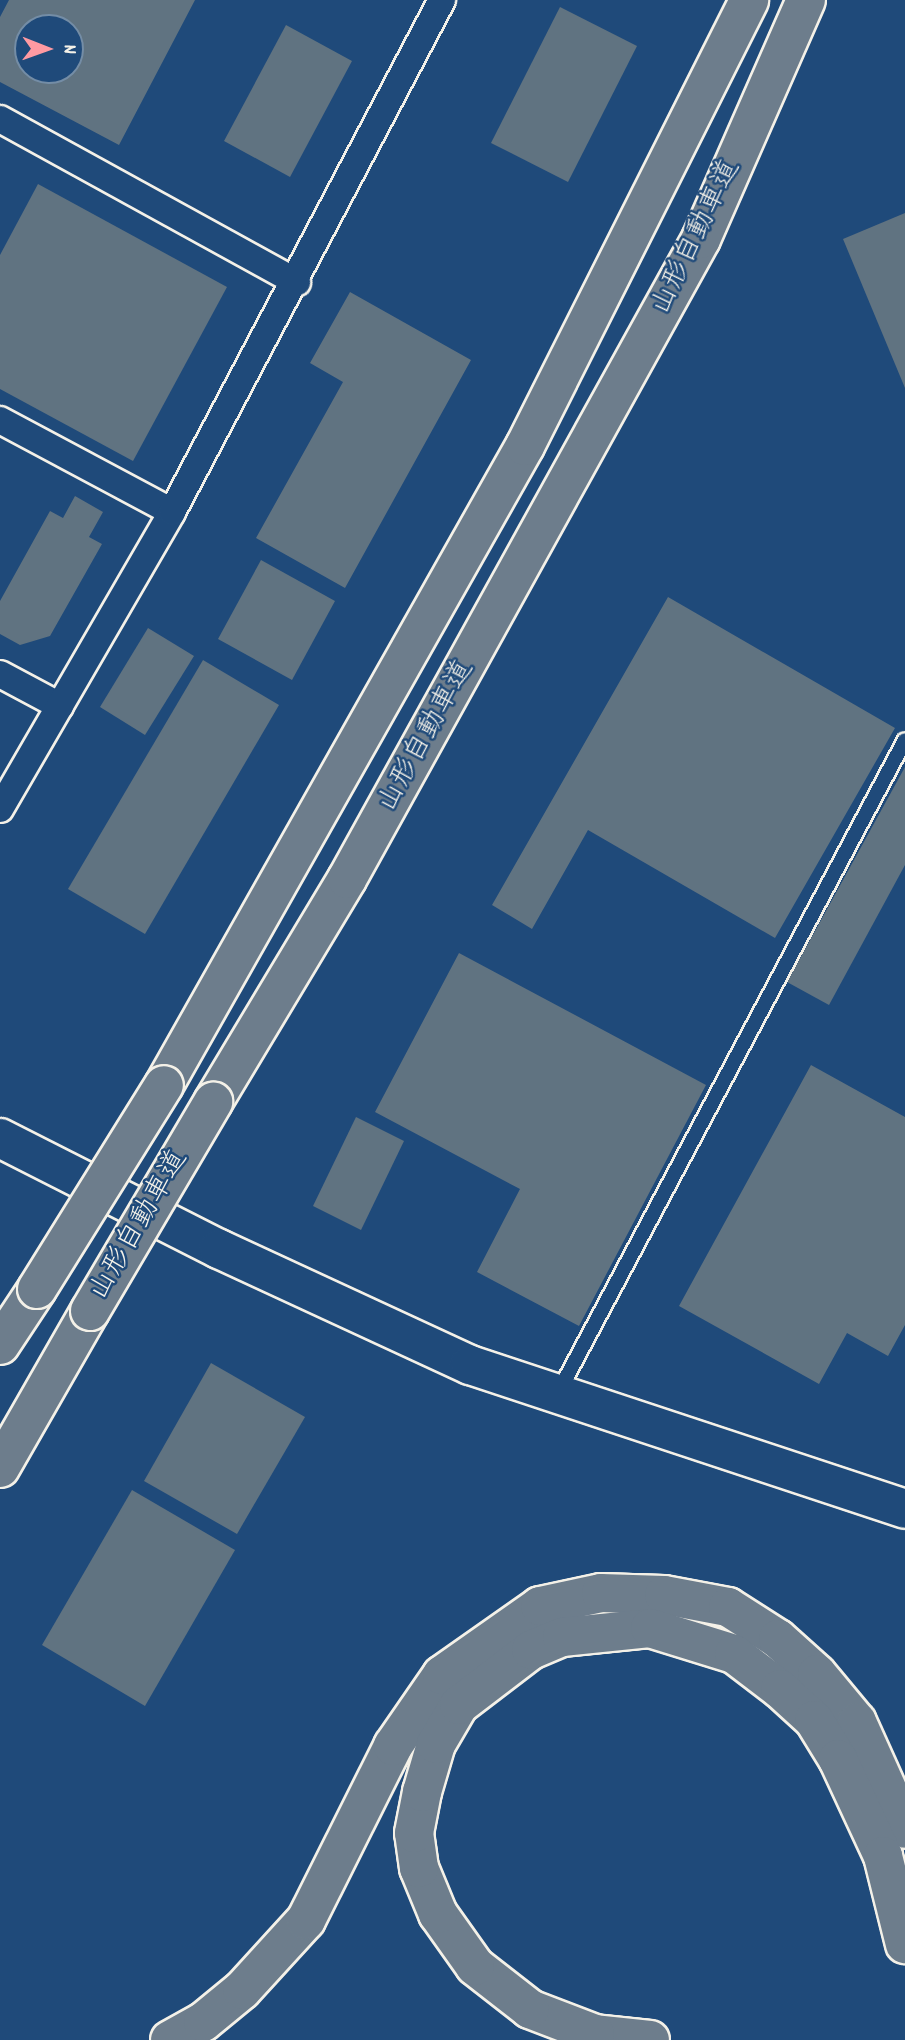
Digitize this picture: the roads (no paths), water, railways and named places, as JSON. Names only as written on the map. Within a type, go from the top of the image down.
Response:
[{"type":"highway","name":"山形自動車道","points":[[0,1345],[164,1085],[524,446],[748,0]]},
{"type":"highway","name":"山形自動車道","points":[[0,1447],[90,1311],[347,879],[701,239],[806,0]]},
{"type":"highway","points":[[0,1468],[90,1311]]},
{"type":"highway","points":[[170,2040],[204,2022],[242,1990],[306,1920],[393,1745],[442,1675],[540,1606],[601,1593],[664,1594],[728,1607],[807,1665],[857,1722],[905,1829]]},
{"type":"highway","points":[[650,2040],[595,2034],[530,2009],[475,1966],[439,1914],[419,1868],[414,1833],[436,1744],[459,1705],[531,1650],[562,1637],[650,1628],[734,1654],[780,1689],[826,1740],[883,1856],[903,1930]]},
{"type":"street","points":[[0,809],[172,512],[297,282],[442,0]]},
{"type":"street","points":[[0,119],[297,282]]},
{"type":"street","points":[[0,419],[172,512]]},
{"type":"street","points":[[0,674],[60,706]]},
{"type":"street","points":[[0,1138],[219,1249],[470,1365],[905,1509]]},
{"type":"lane","points":[[558,1394],[905,740]]}]
